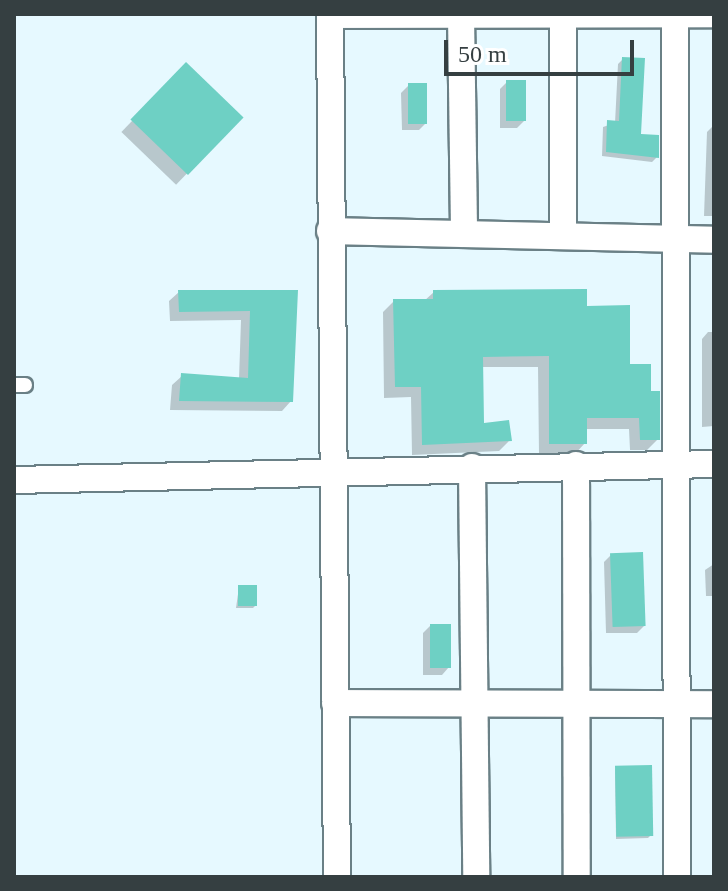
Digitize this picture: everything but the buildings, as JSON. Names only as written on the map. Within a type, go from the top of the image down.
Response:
[{"type":"street","points":[[337,877],[331,473],[330,14],[714,14]]},
{"type":"street","points":[[563,14],[563,236]]},
{"type":"street","points":[[675,14],[677,877]]},
{"type":"street","points":[[461,15],[464,234]]},
{"type":"street","points":[[330,231],[714,240]]},
{"type":"street","points":[[14,480],[472,467],[714,464]]},
{"type":"street","points":[[576,465],[574,705],[577,877]]},
{"type":"street","points":[[472,467],[476,877]]},
{"type":"street","points":[[335,703],[476,706],[714,704]]}]
